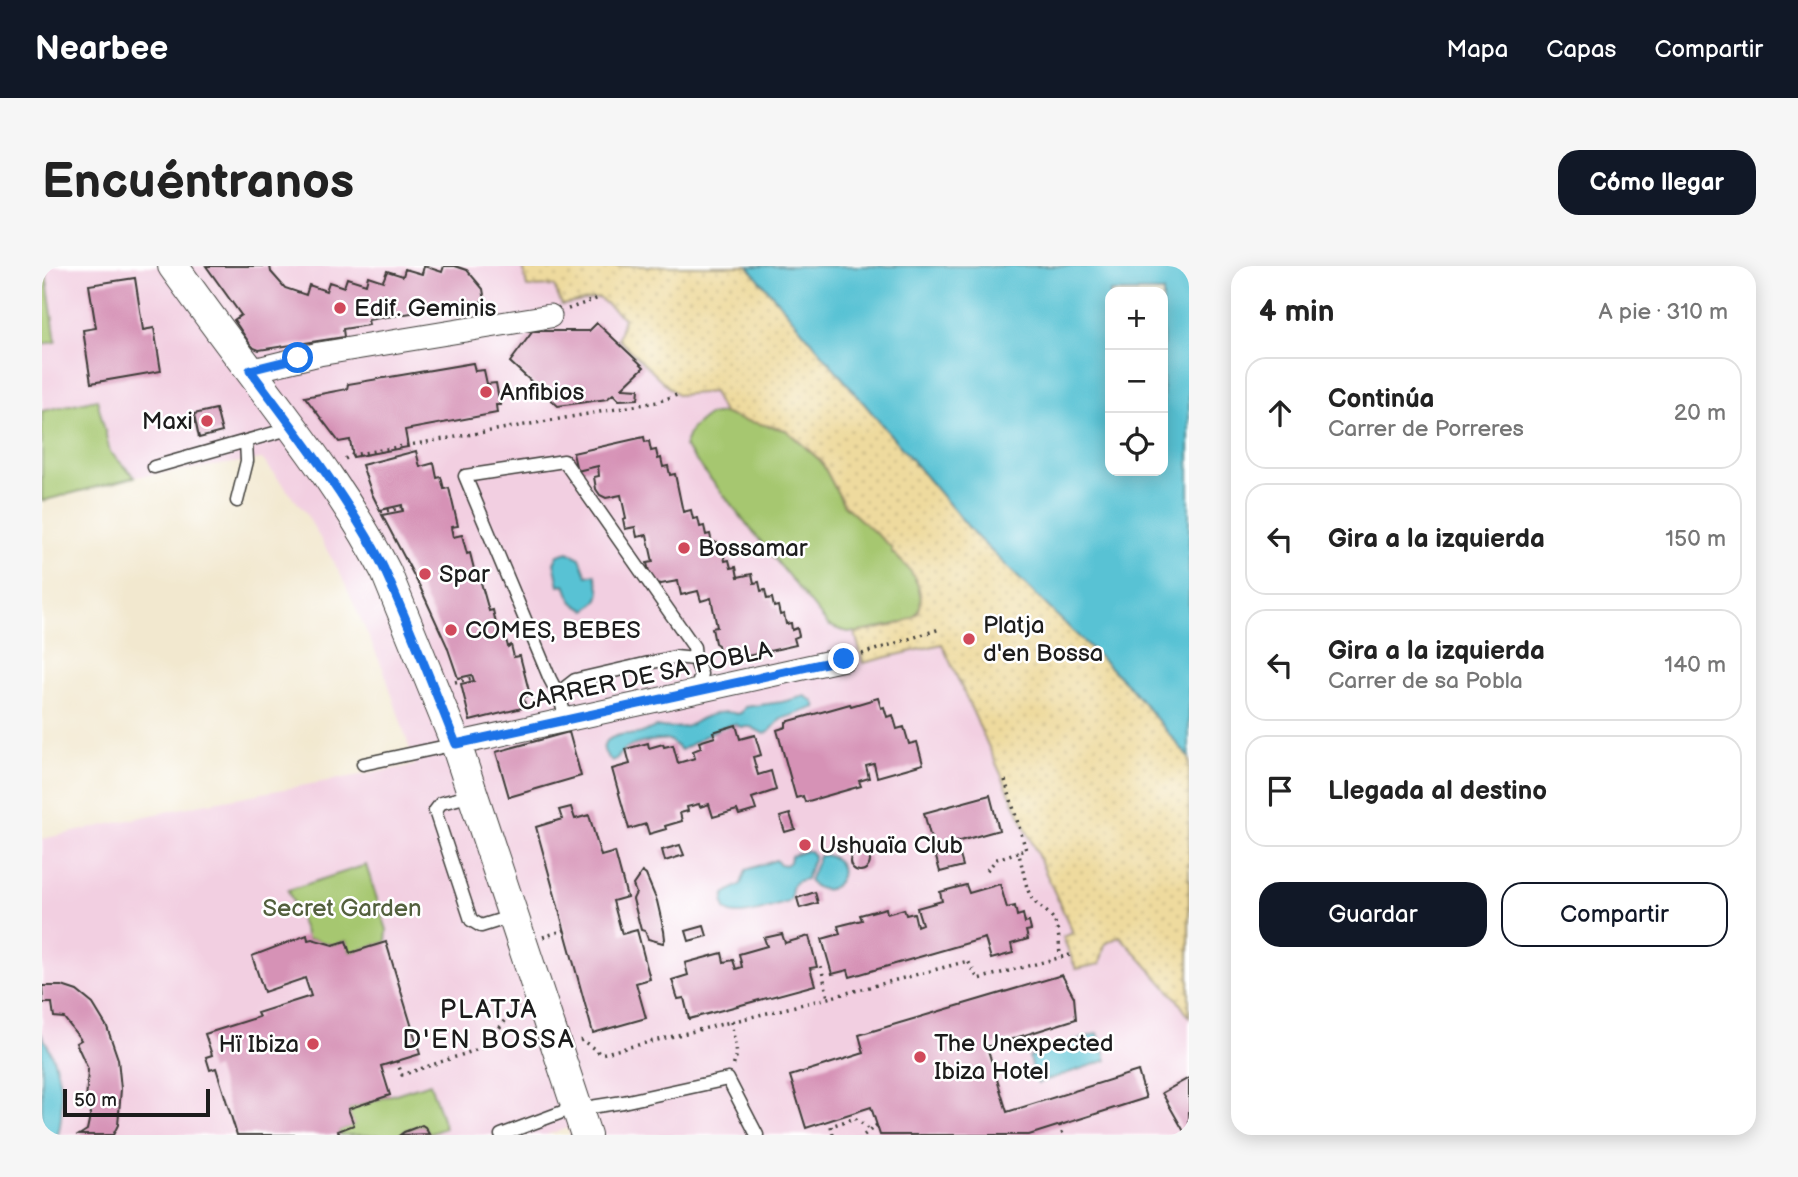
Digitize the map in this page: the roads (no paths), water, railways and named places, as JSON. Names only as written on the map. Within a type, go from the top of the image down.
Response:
[{"type":"street","points":[[173,266],[324,471],[367,537],[386,572],[456,744],[582,1122]]},
{"type":"street","points":[[250,370],[319,354],[550,316]]},
{"type":"street","name":"CARRER DE SA POBLA","points":[[456,744],[563,709],[696,692],[844,659]]},
{"type":"lane","points":[[154,467],[293,427]]},
{"type":"lane","points":[[237,501],[247,461],[246,441]]},
{"type":"lane","points":[[563,709],[465,476],[564,461],[694,647],[701,674],[696,692]]},
{"type":"lane","points":[[563,709],[566,687],[575,680],[675,657],[695,659]]},
{"type":"lane","points":[[363,764],[456,744]]},
{"type":"lane","points":[[473,794],[441,803],[435,811],[471,919],[481,926],[513,916]]},
{"type":"lane","points":[[501,1135],[565,1111],[582,1122],[623,1102],[728,1079],[757,1135]]},
{"type":"water","points":[[748,266],[1189,266],[1189,758],[1130,687],[976,536]]},
{"type":"water","points":[[568,552],[580,558],[587,576],[595,574],[597,580],[600,594],[596,602],[586,610],[572,600],[565,584],[559,585],[554,563],[558,555]]},
{"type":"water","points":[[805,696],[813,701],[816,707],[781,719],[764,734],[751,727],[735,724],[722,727],[681,750],[669,740],[639,743],[624,750],[612,761],[604,750],[605,743],[619,735],[639,734],[657,727],[685,727],[713,714],[737,714],[745,707]]},
{"type":"water","points":[[810,851],[814,856],[806,879],[793,885],[788,902],[746,913],[728,911],[724,905],[725,894],[741,884],[746,870],[776,860],[779,864],[786,865],[791,856]]},
{"type":"water","points":[[825,855],[835,860],[840,866],[841,874],[833,887],[826,889],[818,888],[809,881],[819,856]]},
{"type":"water","points":[[1098,1033],[1107,1060],[1038,1083],[1029,1057]]},
{"type":"water","points":[[42,1035],[53,1058],[60,1084],[58,1135],[42,1135]]},
{"type":"place","name":"Edif. Geminis","points":[[340,308]]},
{"type":"place","name":"Anfibios","points":[[486,392]]},
{"type":"place","name":"Maxi","points":[[207,421]]},
{"type":"place","name":"Bossamar","points":[[684,548]]},
{"type":"place","name":"Spar","points":[[425,574]]},
{"type":"place","name":"COMES, BEBES","points":[[451,630]]},
{"type":"place","name":"Platja d'en Bossa","points":[[969,639]]},
{"type":"place","name":"Ushuaïa Club","points":[[805,845]]},
{"type":"place","name":"Hï Ibiza","points":[[313,1044]]},
{"type":"place","name":"The Unexpected Ibiza Hotel","points":[[920,1057]]},
{"type":"district","name":"PLATJA D'EN BOSSA","points":[[489,1024]]},
{"type":"park label","name":"Secret Garden","points":[[342,908]]}]
